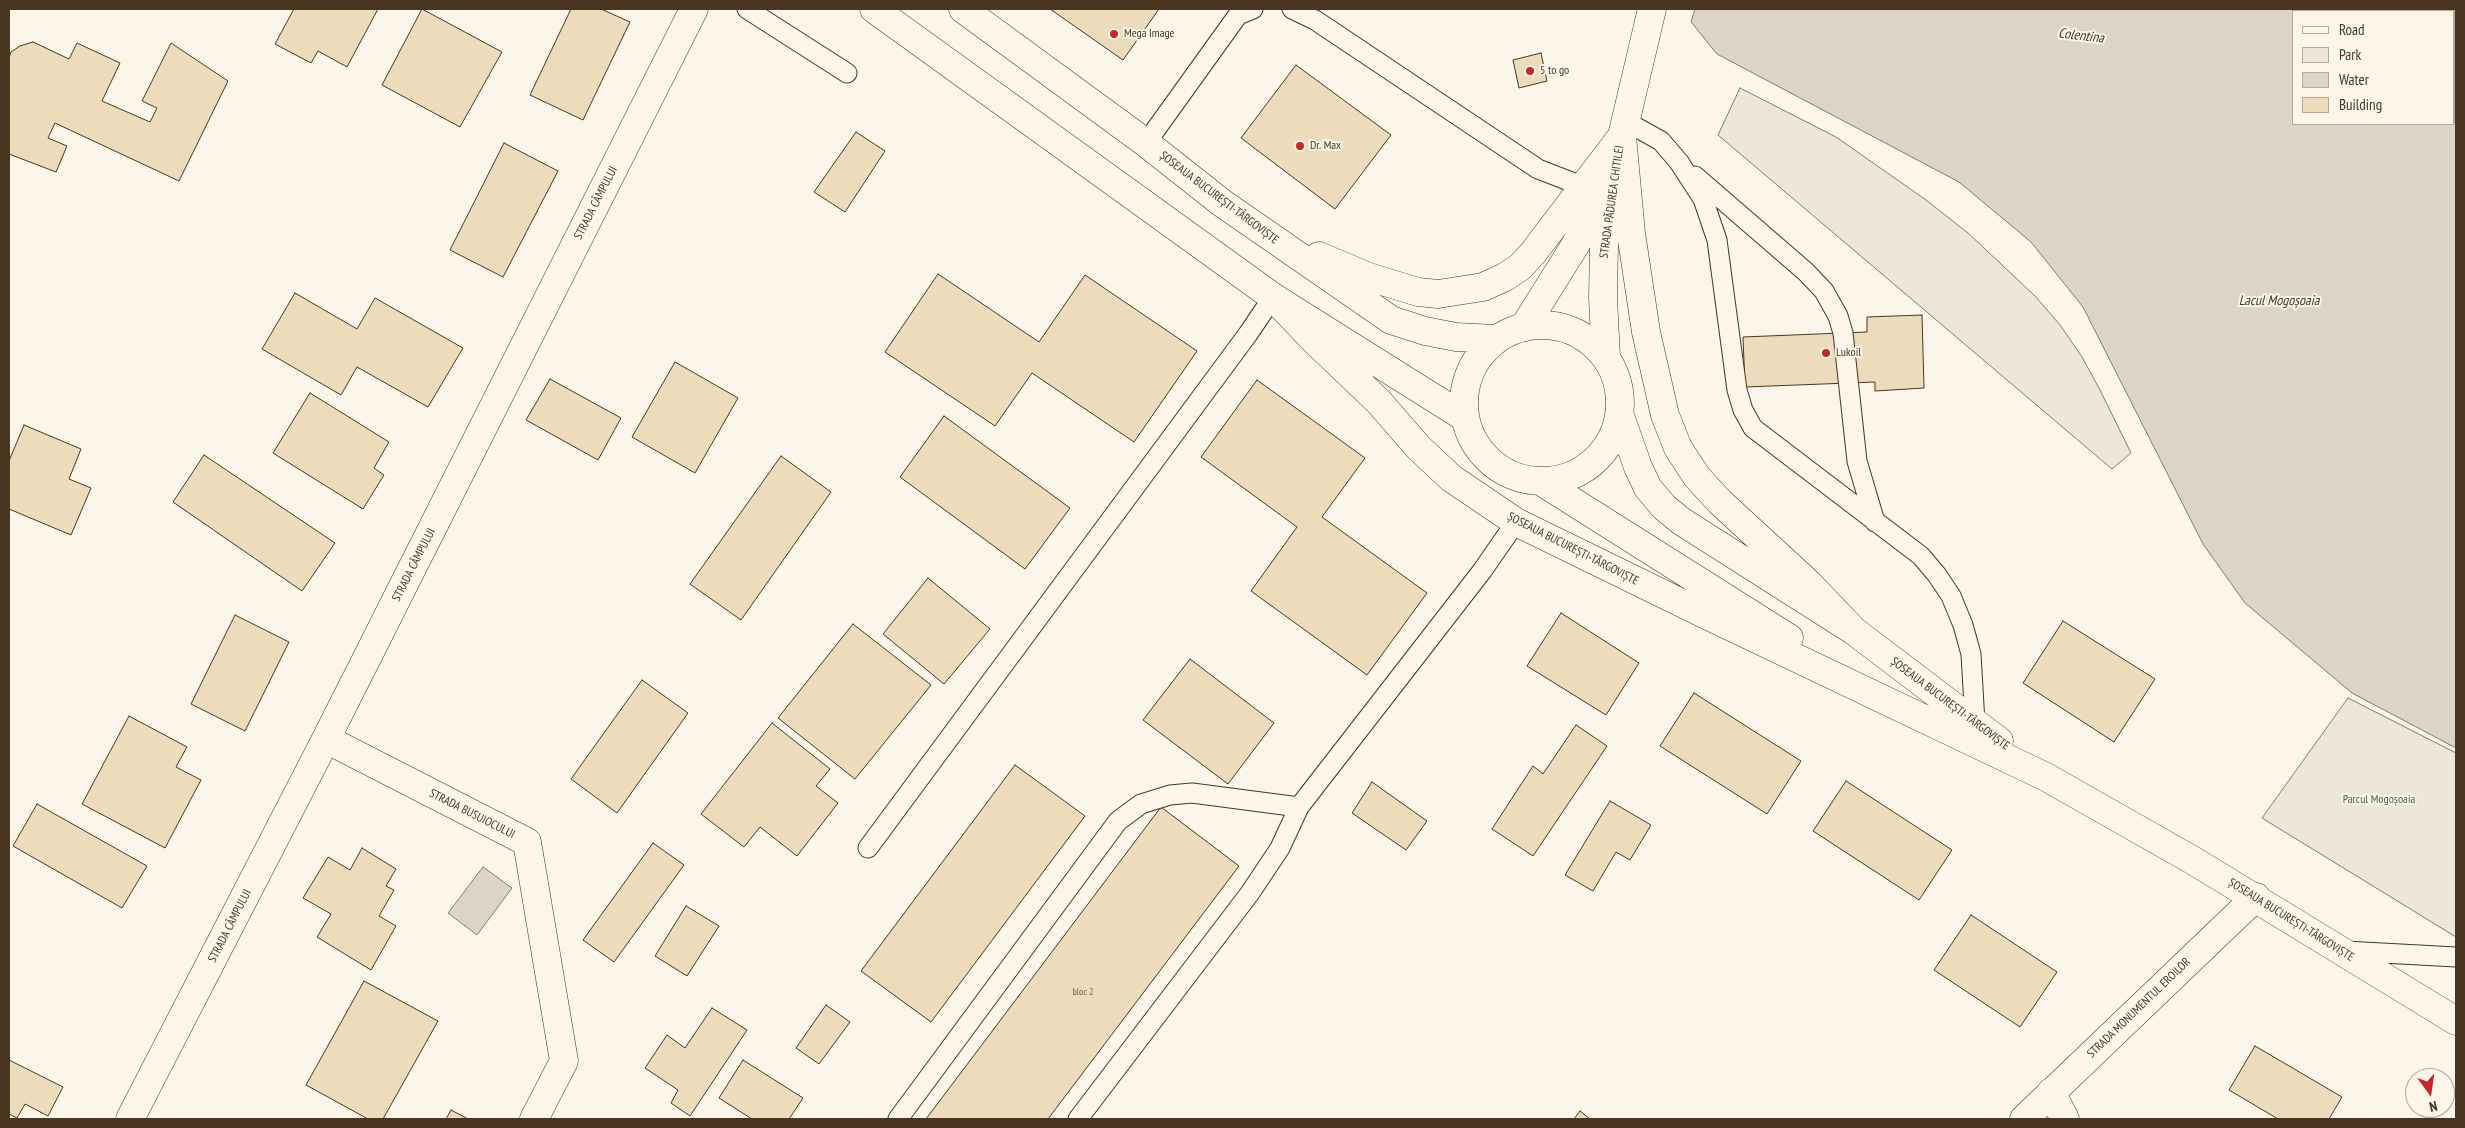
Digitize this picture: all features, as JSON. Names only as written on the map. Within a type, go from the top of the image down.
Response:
[{"type":"main road","name":"STRADA CÂMPULUI","points":[[130,1119],[326,739],[694,9]]},
{"type":"main road","name":"ȘOSEAUA BUCUREȘTI-TÂRGOVIȘTE","points":[[874,9],[1273,297],[1464,417]]},
{"type":"main road","name":"ȘOSEAUA BUCUREȘTI-TÂRGOVIȘTE","points":[[962,9],[1146,143],[1260,230],[1391,320],[1425,331],[1496,339]]},
{"type":"main road","name":"STRADA PĂDUREA CHITILEI","points":[[1606,357],[1603,298],[1604,244],[1624,128],[1650,17]]},
{"type":"main road","points":[[1260,230],[1369,277],[1400,287],[1438,294],[1483,287],[1504,278],[1520,267],[1533,253],[1624,128]]},
{"type":"main road","points":[[1624,128],[1630,233],[1646,332],[1665,415],[1678,448],[1697,477],[1720,502],[1808,583],[1854,631]]},
{"type":"main road","name":"STRADA PĂDUREA CHITILEI","points":[[1524,327],[1576,244],[1624,128]]},
{"type":"main road","name":"ȘOSEAUA BUCUREȘTI-TÂRGOVIȘTE","points":[[1273,297],[1314,340],[1379,402],[1418,447],[1451,478],[1516,522],[2046,777],[2256,897],[2456,1021]]},
{"type":"main road","points":[[1547,324],[1570,329],[1590,340],[1606,357],[1616,375],[1621,395],[1620,416],[1614,437],[1602,456],[1578,473],[1564,479],[1542,482],[1521,479],[1500,470],[1483,456],[1471,438],[1464,417],[1464,395],[1469,373],[1480,354],[1496,339],[1524,327],[1547,324]]},
{"type":"main road","name":"ȘOSEAUA BUCUREȘTI-TÂRGOVIȘTE","points":[[1620,416],[1638,467],[1648,488],[1664,508],[1681,522],[1854,631],[2046,777]]},
{"type":"main road","name":"ȘOSEAUA BUCUREȘTI-TÂRGOVIȘTE","points":[[1542,482],[1903,708]]},
{"type":"main road","name":"STRADA BUSUIOCULUI","points":[[326,739],[527,842],[564,1061],[534,1119]]},
{"type":"main road","name":"STRADA MONUMENTUL EROILOR","points":[[2024,1119],[2256,897]]},
{"type":"main road","points":[[2051,1092],[2065,1119]]},
{"type":"lane","points":[[747,9],[847,73]]},
{"type":"lane","points":[[1146,143],[1238,15],[1253,9]]},
{"type":"lane","points":[[1292,9],[1315,20],[1538,169],[1582,186]]},
{"type":"lane","points":[[1624,128],[1661,142],[1679,162],[1806,272],[1824,291],[1838,316],[1843,333],[1857,461],[1875,522]]},
{"type":"lane","points":[[1679,162],[1703,199],[1717,240],[1737,390],[1742,410],[1753,428],[1921,556],[1938,575],[1951,596],[1963,624],[1971,654],[1975,723]]},
{"type":"lane","points":[[868,848],[1248,334],[1273,297]]},
{"type":"lane","points":[[1078,1119],[1250,893],[1280,848],[1299,807],[1482,571],[1516,522]]},
{"type":"lane","points":[[898,1119],[1118,821],[1141,804],[1170,795],[1192,793],[1299,807]]},
{"type":"lane","points":[[2342,951],[2456,957]]},
{"type":"green space","name":"Parcul Mogoșoaia","points":[[2348,698],[2456,753],[2456,937],[2262,818]]},
{"type":"shaded area","points":[[1740,88],[1836,137],[1926,200],[1968,233],[2035,296],[2060,325],[2082,357],[2131,453],[2112,469],[1718,135]]},
{"type":"water","name":"Lacul Mogoșoaia","points":[[1695,9],[2456,9],[2456,748],[2352,693],[2245,603],[2203,544],[2083,307],[2031,242],[1959,182],[1717,54],[1691,22]]},
{"type":"water","points":[[483,867],[512,888],[477,935],[448,913]]},
{"type":"building","points":[[294,9],[378,9],[347,67],[318,51],[311,63],[275,44]]},
{"type":"building","points":[[422,9],[502,52],[460,127],[382,85]]},
{"type":"building","points":[[571,9],[601,9],[630,22],[583,120],[530,95]]},
{"type":"building","name":"Mega Image","points":[[1050,9],[1159,9],[1123,60]]},
{"type":"building","points":[[33,42],[69,59],[77,43],[120,63],[102,101],[150,122],[157,108],[142,101],[171,43],[228,81],[179,181],[55,123],[48,138],[67,146],[56,172],[9,154],[9,58],[11,52],[20,46]]},
{"type":"building","name":"5 to go","points":[[1541,53],[1547,81],[1519,88],[1513,60]]},
{"type":"building","points":[[1296,65],[1391,135],[1335,209],[1241,138]]},
{"type":"building","points":[[856,132],[885,151],[845,212],[814,192]]},
{"type":"building","points":[[504,143],[558,171],[503,277],[450,250]]},
{"type":"building","points":[[938,274],[1039,342],[1085,275],[1197,351],[1134,442],[1032,373],[995,426],[885,352]]},
{"type":"building","points":[[295,293],[357,329],[375,298],[463,348],[428,407],[357,367],[341,395],[262,349]]},
{"type":"building","points":[[1922,315],[1924,388],[1875,391],[1875,382],[1745,387],[1743,337],[1867,332],[1867,317]]},
{"type":"building","points":[[675,362],[738,398],[695,473],[632,437]]},
{"type":"building","points":[[550,379],[621,418],[598,460],[526,420]]},
{"type":"building","points":[[1257,380],[1365,458],[1322,517],[1427,593],[1367,675],[1251,591],[1297,527],[1201,457]]},
{"type":"building","points":[[310,393],[389,442],[374,468],[384,475],[363,509],[273,453]]},
{"type":"building","points":[[944,416],[1070,508],[1025,569],[900,477]]},
{"type":"building","points":[[24,425],[81,449],[69,479],[91,488],[71,535],[9,509],[9,461]]},
{"type":"building","points":[[204,455],[335,543],[302,591],[173,502]]},
{"type":"building","points":[[781,456],[831,492],[741,620],[690,584]]},
{"type":"building","points":[[928,578],[990,629],[944,684],[883,634]]},
{"type":"building","points":[[1561,613],[1639,663],[1606,715],[1527,666]]},
{"type":"building","points":[[235,615],[289,642],[245,731],[191,704]]},
{"type":"building","points":[[2063,621],[2155,679],[2114,742],[2023,683]]},
{"type":"building","points":[[853,624],[931,685],[855,779],[778,718]]},
{"type":"building","points":[[1190,659],[1274,723],[1228,784],[1143,720]]},
{"type":"building","points":[[642,680],[688,713],[617,813],[571,779]]},
{"type":"building","points":[[1694,693],[1801,761],[1767,814],[1660,746]]},
{"type":"building","points":[[129,716],[187,747],[176,767],[201,780],[165,848],[82,804]]},
{"type":"building","points":[[772,723],[830,769],[816,786],[838,803],[797,856],[760,827],[744,847],[701,814]]},
{"type":"building","points":[[1576,725],[1607,746],[1533,856],[1492,829],[1533,766],[1543,774]]},
{"type":"building","points":[[1015,765],[1085,816],[931,1022],[861,971]]},
{"type":"building","points":[[1846,781],[1952,850],[1919,900],[1813,831]]},
{"type":"building","points":[[1372,782],[1427,821],[1406,850],[1352,813]]},
{"type":"building","points":[[1610,801],[1651,825],[1630,860],[1616,852],[1593,891],[1565,875]]},
{"type":"building","points":[[37,804],[147,866],[122,908],[13,846]]},
{"type":"building","points":[[1161,807],[1239,866],[1048,1119],[926,1119]]},
{"type":"building","points":[[653,843],[684,865],[614,962],[583,940]]},
{"type":"building","points":[[362,848],[396,869],[386,886],[394,890],[379,916],[396,926],[371,970],[317,937],[331,914],[303,898],[328,857],[350,870]]},
{"type":"building","points":[[686,906],[719,926],[687,976],[655,956]]},
{"type":"building","points":[[1971,915],[2057,972],[2020,1027],[1934,970]]},
{"type":"building","points":[[364,981],[438,1021],[383,1119],[368,1119],[306,1085]]},
{"type":"building","points":[[826,1005],[850,1022],[819,1064],[796,1048]]},
{"type":"building","points":[[712,1008],[747,1030],[690,1116],[671,1103],[678,1090],[645,1068],[667,1035],[685,1048]]},
{"type":"building","points":[[2255,1046],[2342,1097],[2329,1119],[2278,1119],[2229,1090]]},
{"type":"building","points":[[9,1060],[63,1087],[48,1116],[25,1104],[17,1118],[9,1114]]},
{"type":"building","points":[[743,1060],[803,1098],[789,1119],[752,1119],[719,1098]]},
{"type":"building","points":[[451,1110],[468,1119],[446,1119]]},
{"type":"building","points":[[1580,1111],[1590,1119],[1574,1119]]},
{"type":"place","name":"Mega Image","points":[[1114,34]]},
{"type":"place","name":"5 to go","points":[[1530,71]]},
{"type":"place","name":"Dr. Max","points":[[1300,146]]},
{"type":"place","name":"Lukoil","points":[[1826,353]]},
{"type":"water label","name":"Colentina","points":[[2081,36]]}]
